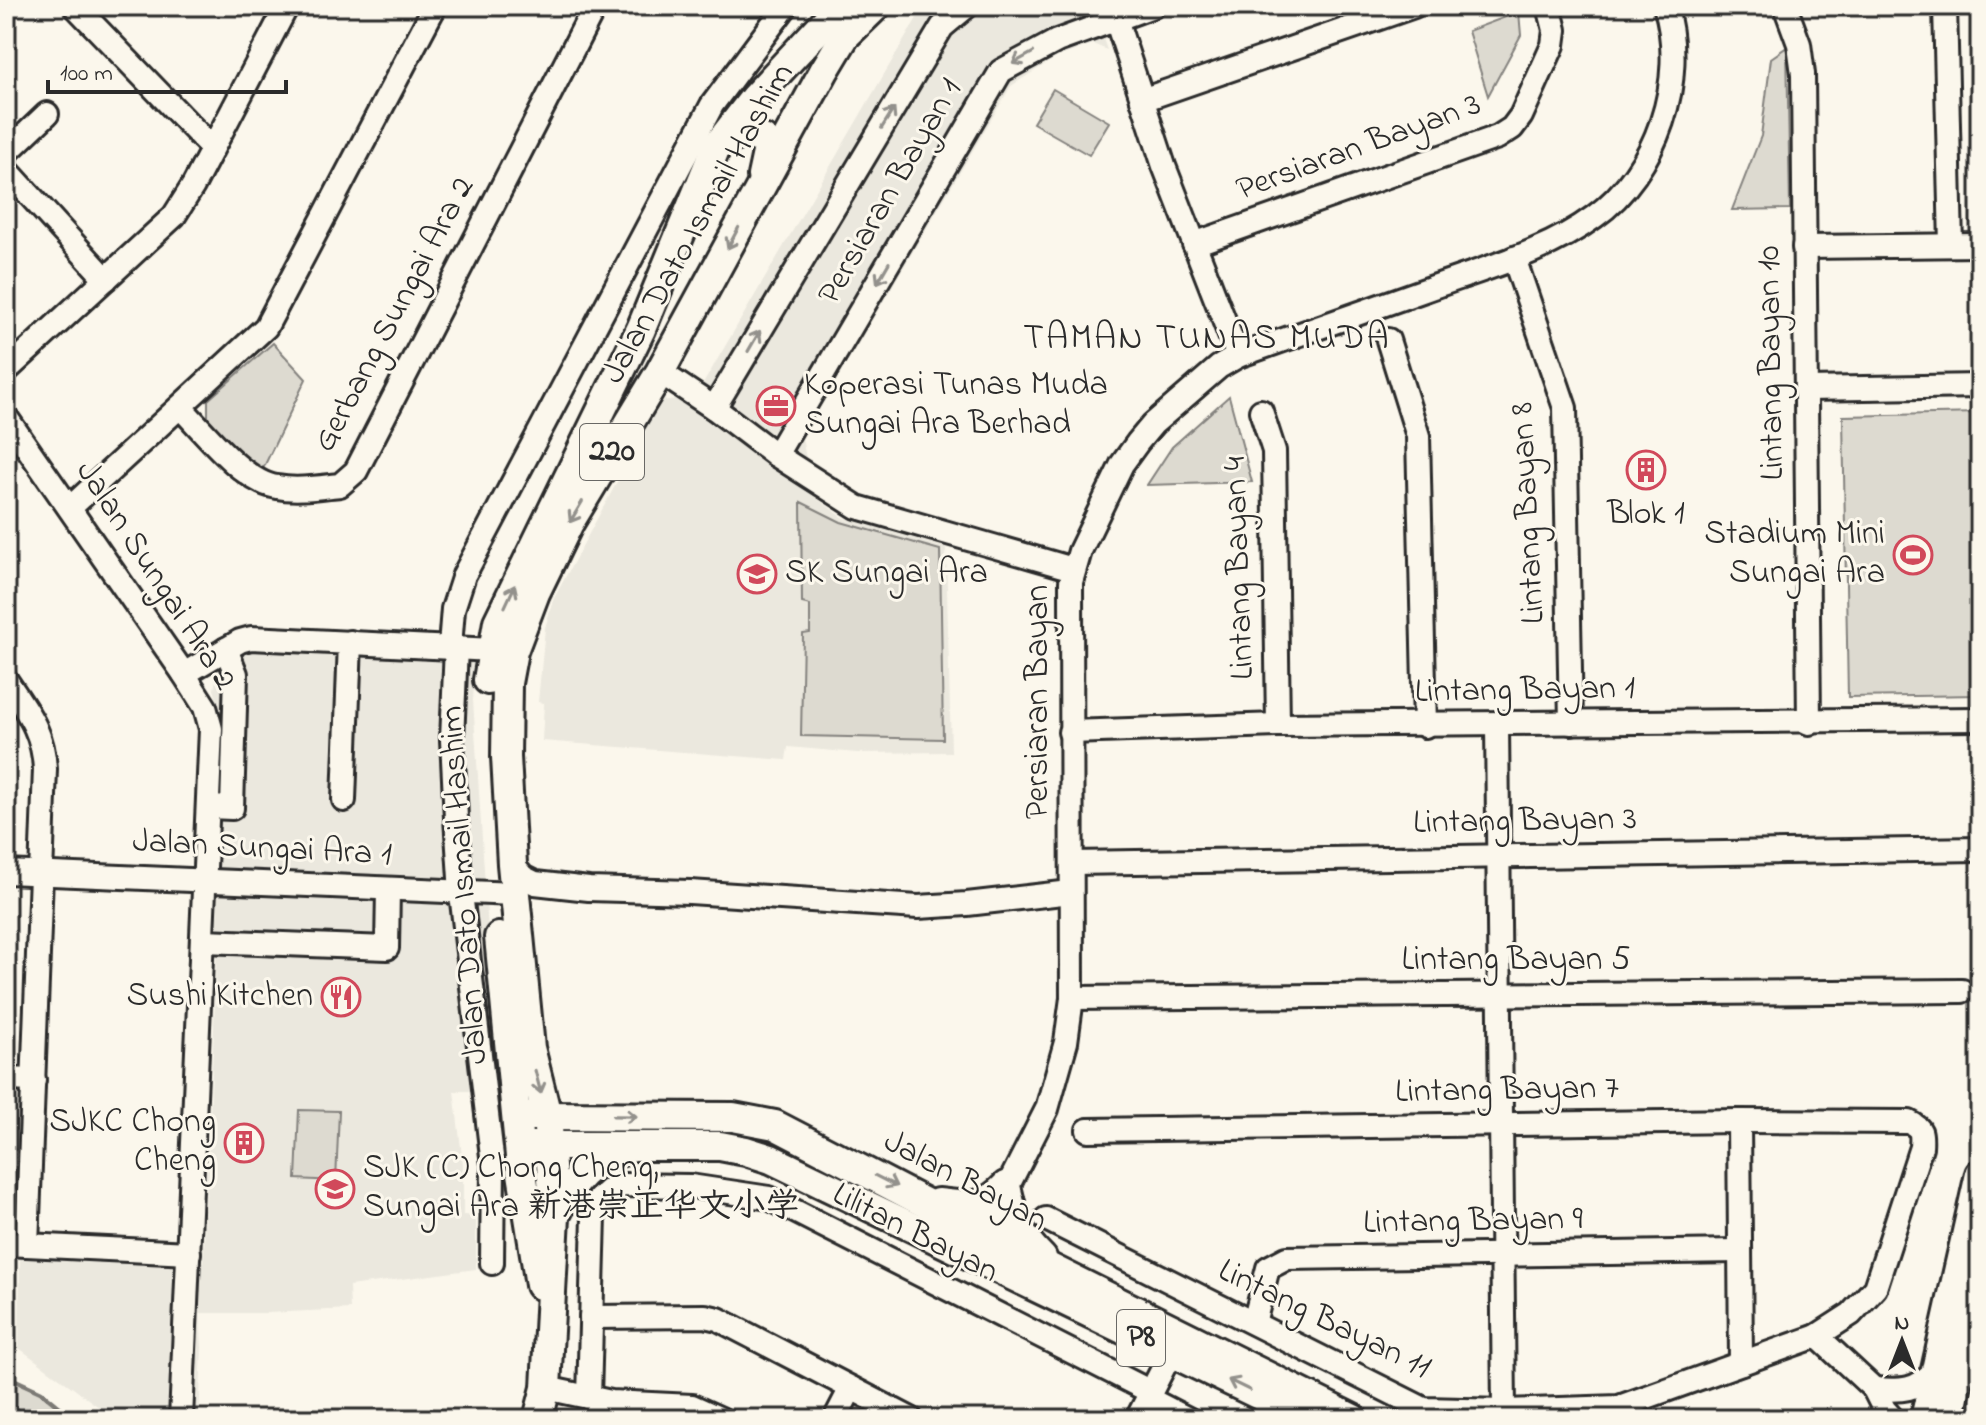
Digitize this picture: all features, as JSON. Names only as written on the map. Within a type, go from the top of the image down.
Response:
[{"type":"main road","points":[[782,68],[829,6]]},
{"type":"main road","name":"Jalan Dato Ismail Hashim","points":[[538,1419],[546,1388],[555,1216],[547,1116],[530,1048],[488,771],[488,681],[498,622],[641,329],[716,147],[754,98],[840,6]]},
{"type":"main road","name":"Jalan Dato Ismail Hashim","points":[[550,1325],[529,1224],[517,1116],[509,901],[512,864],[506,757],[507,683],[513,651],[535,593],[569,523],[660,372],[845,36],[876,6]]},
{"type":"main road","points":[[716,147],[742,133],[763,139],[768,148],[768,161],[755,197]]},
{"type":"main road","name":"Jalan Bayan","points":[[517,1116],[733,1117],[775,1125],[984,1233]]},
{"type":"main road","points":[[555,1216],[566,1193],[582,1172],[609,1155],[641,1145]]},
{"type":"main road","name":"Jalan Bayan","points":[[520,1146],[720,1146],[771,1159],[912,1229],[1047,1279],[1353,1419]]},
{"type":"main road","points":[[1925,1419],[1980,1174]]},
{"type":"main road","points":[[929,1203],[972,1205],[991,1201],[1006,1186]]},
{"type":"main road","points":[[1006,1186],[1014,1220],[1047,1279]]},
{"type":"main road","points":[[912,1229],[965,1243],[977,1240],[984,1233]]},
{"type":"main road","points":[[984,1233],[981,1243],[985,1253],[1047,1279]]},
{"type":"main road","points":[[1949,1419],[1980,1278]]},
{"type":"main road","name":"Jalan Bayan","points":[[1047,1279],[1171,1353],[1309,1419]]},
{"type":"street","points":[[75,6],[212,148]]},
{"type":"street","points":[[6,371],[174,216],[193,186],[287,6]]},
{"type":"street","points":[[71,507],[266,327],[435,6]]},
{"type":"street","name":"Gerbang Sungai Ara 2","points":[[181,408],[260,483],[278,488],[340,485],[356,471],[595,6]]},
{"type":"street","points":[[492,1263],[493,1165],[461,893],[452,740],[453,609],[464,575],[712,105],[786,6]]},
{"type":"street","points":[[714,408],[942,27],[967,6]]},
{"type":"street","name":"Persiaran Bayan 1","points":[[776,455],[998,76],[1027,56],[1107,17],[1153,6]]},
{"type":"street","points":[[1142,100],[1414,6]]},
{"type":"street","name":"Persiaran Bayan 3","points":[[1194,244],[1474,146],[1512,128],[1521,116],[1553,45],[1555,30],[1549,6]]},
{"type":"street","name":"Persiaran Bayan","points":[[984,1233],[1047,1109],[1066,1042],[1072,998],[1071,582],[1073,569],[1122,464],[1153,424],[1219,367],[1238,356],[1540,248],[1596,217],[1635,176],[1662,127],[1672,75],[1672,34],[1665,6]]},
{"type":"street","name":"Lintang Bayan 10","points":[[1785,6],[1802,58],[1809,723]]},
{"type":"street","points":[[1945,6],[1951,245]]},
{"type":"street","points":[[1107,17],[1142,100],[1164,166],[1238,356]]},
{"type":"street","points":[[6,153],[47,114]]},
{"type":"street","points":[[6,169],[106,279]]},
{"type":"street","points":[[1804,247],[1980,245]]},
{"type":"street","name":"Lintang Bayan 8","points":[[1514,258],[1565,408],[1571,723]]},
{"type":"street","points":[[1388,340],[1418,436],[1425,726]]},
{"type":"street","points":[[660,372],[776,455],[857,507],[1073,569]]},
{"type":"street","points":[[1807,389],[1980,386]]},
{"type":"street","name":"Lintang Bayan 4","points":[[1261,411],[1274,451],[1278,725]]},
{"type":"street","name":"Jalan Sungai Ara 2","points":[[6,417],[184,674],[205,707],[211,729],[181,1419]]},
{"type":"street","points":[[184,674],[251,638],[493,650]]},
{"type":"street","points":[[344,800],[350,642]]},
{"type":"street","points":[[209,807],[232,808],[236,674],[226,649]]},
{"type":"street","points":[[6,680],[37,727],[44,748],[34,1080],[16,1244],[189,1253]]},
{"type":"street","name":"Lintang Bayan 1","points":[[1070,732],[1278,725],[1809,723],[1980,719]]},
{"type":"street","points":[[1497,725],[1504,1411]]},
{"type":"street","name":"Lintang Bayan 3","points":[[1072,863],[1980,849]]},
{"type":"street","points":[[512,864],[523,877],[535,883],[589,889],[690,892],[918,907],[1071,892]]},
{"type":"street","name":"Jalan Sungai Ara 1","points":[[6,872],[461,893],[509,901]]},
{"type":"street","points":[[203,941],[387,948],[388,889]]},
{"type":"street","points":[[509,901],[577,896],[589,889]]},
{"type":"street","name":"Lintang Bayan 5","points":[[1072,998],[1962,991]]},
{"type":"street","points":[[6,1079],[34,1080]]},
{"type":"street","points":[[1739,1121],[1741,1363]]},
{"type":"street","name":"Lintang Bayan 7","points":[[1088,1130],[1739,1121],[1909,1122],[1922,1132]]},
{"type":"street","name":"Lintang Bayan 11","points":[[1046,1219],[1424,1409],[1504,1411],[1619,1407],[1817,1336],[1851,1314],[1875,1288],[1921,1147],[1922,1132]]},
{"type":"street","name":"Lilitan Bayan","points":[[589,1398],[594,1216],[599,1199],[609,1190],[623,1185],[700,1187],[769,1198],[1149,1395],[1188,1419]]},
{"type":"street","name":"Lintang Bayan 9","points":[[1254,1323],[1268,1268],[1287,1258],[1738,1251]]},
{"type":"street","points":[[591,1317],[705,1316],[718,1319],[911,1419]]},
{"type":"street","points":[[1817,1336],[1874,1389],[1893,1419]]},
{"type":"street","points":[[1137,1419],[1171,1353]]},
{"type":"street","points":[[1874,1389],[1907,1390],[1920,1386],[1937,1370]]},
{"type":"street","points":[[546,1388],[611,1402],[692,1406],[721,1419]]},
{"type":"street","points":[[835,1419],[851,1388]]},
{"type":"shaded area","points":[[924,6],[1092,6],[1107,50],[1093,44],[1055,58],[1011,86],[802,438],[806,458],[703,384]]},
{"type":"shaded area","points":[[1519,12],[1521,35],[1488,96],[1468,31]]},
{"type":"shaded area","points":[[1787,47],[1790,209],[1732,210],[1761,136],[1771,58]]},
{"type":"shaded area","points":[[1053,89],[1109,122],[1089,155],[1033,123]]},
{"type":"shaded area","points":[[273,343],[306,379],[261,473],[208,423],[208,400]]},
{"type":"shaded area","points":[[1229,396],[1252,482],[1147,485],[1172,447]]},
{"type":"shaded area","name":"SK Sungai Ara","points":[[677,399],[844,518],[946,548],[951,752],[857,753],[788,747],[786,760],[542,741],[544,703],[538,702],[545,628],[553,600],[661,401]]},
{"type":"shaded area","name":"Stadium Mini Sungai Ara","points":[[1980,413],[1980,695],[1848,697],[1843,416]]},
{"type":"shaded area","points":[[801,502],[841,522],[940,550],[943,739],[801,736],[803,634],[810,633],[810,605],[802,603]]},
{"type":"shaded area","points":[[249,649],[476,658],[473,700],[495,1039],[467,1037],[471,1091],[454,1091],[463,1164],[463,1215],[476,1216],[476,1269],[349,1286],[350,1309],[200,1313],[199,1419],[115,1419],[19,1348],[20,1252],[203,1262],[223,722],[214,689],[219,664]]},
{"type":"shaded area","points":[[299,1110],[339,1111],[336,1181],[296,1179]]},
{"type":"shaded area","points":[[6,1376],[41,1392],[74,1419],[6,1419]]},
{"type":"waterway","points":[[6,1376],[41,1392],[74,1419]]},
{"type":"place","name":"Koperasi Tunas Muda Sungai Ara Berhad","points":[[776,406]]},
{"type":"place","name":"Blok 1","points":[[1646,470]]},
{"type":"place","name":"Stadium Mini Sungai Ara","points":[[1913,555]]},
{"type":"place","name":"SK Sungai Ara","points":[[757,574]]},
{"type":"place","name":"Sushi Kitchen","points":[[341,997]]},
{"type":"place","name":"SJKC Chong Cheng","points":[[244,1143]]},
{"type":"place","name":"SJK (C) Chong Cheng, Sungai Ara 新港崇正华文小学","points":[[335,1189]]},
{"type":"district","name":"TAMAN TUNAS MUDA","points":[[1207,339]]}]
